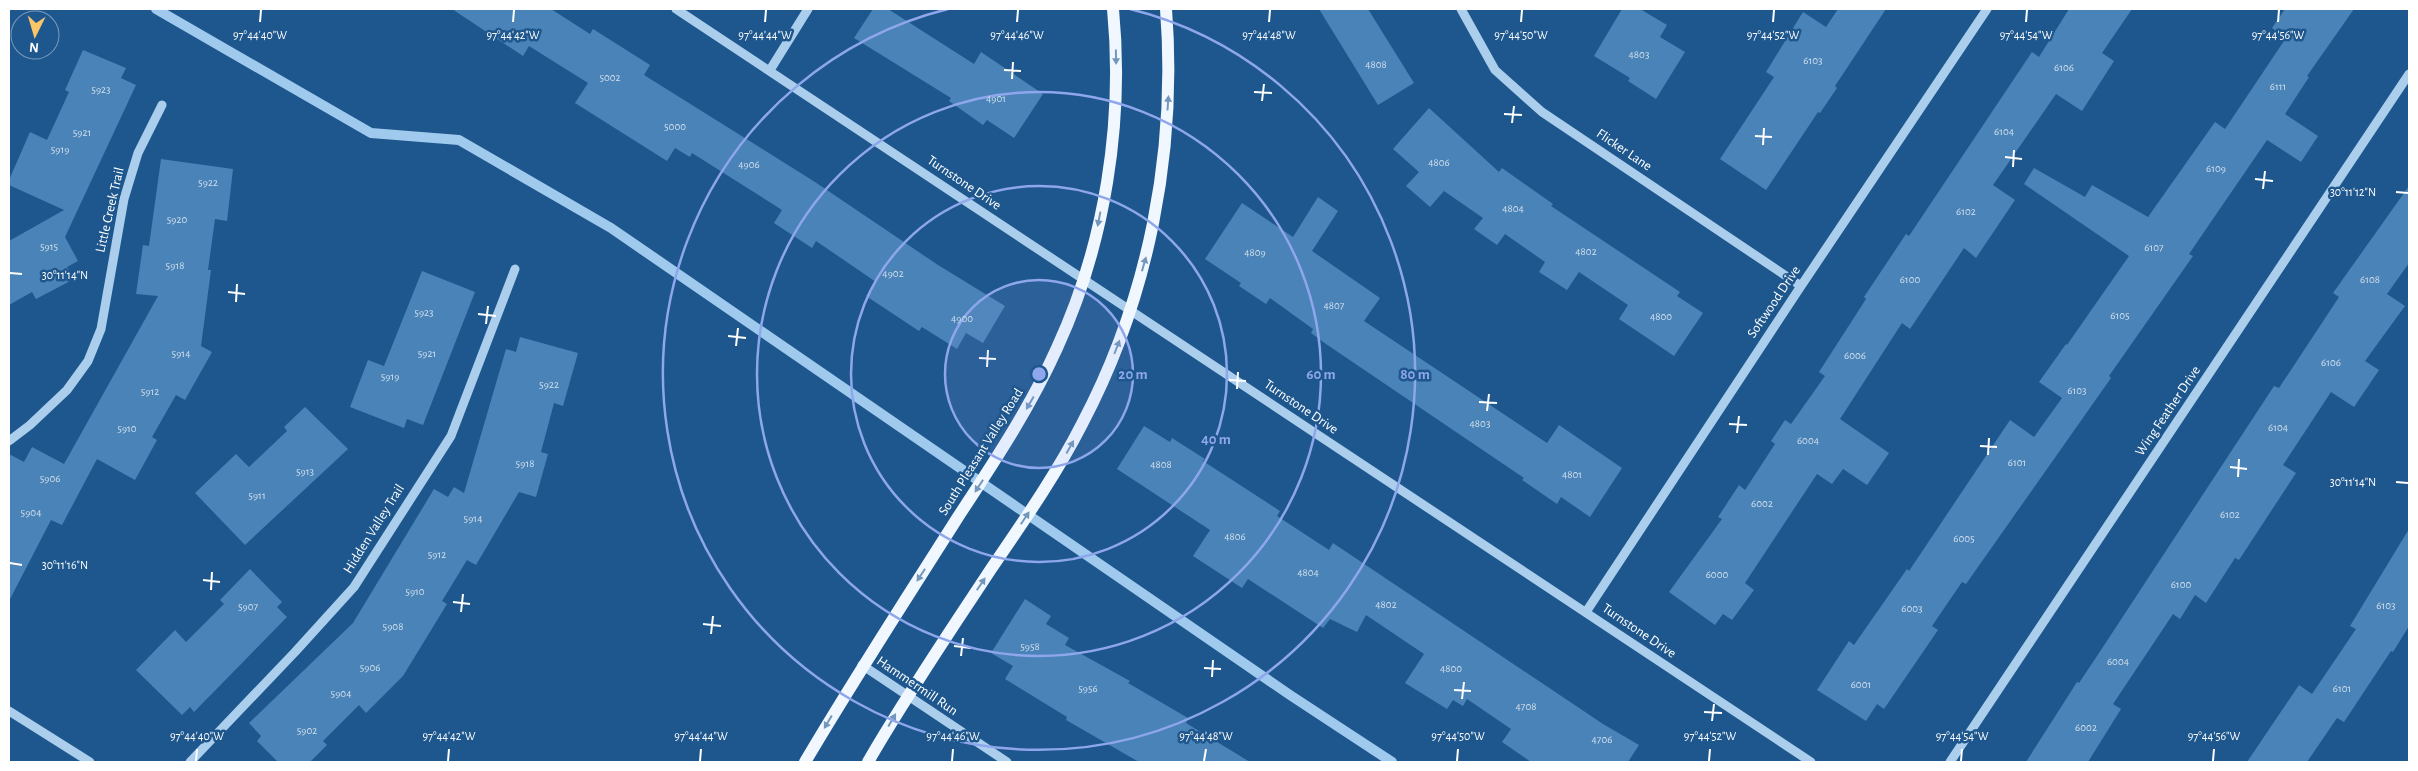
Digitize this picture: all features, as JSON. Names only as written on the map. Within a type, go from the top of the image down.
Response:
[{"type":"main road","name":"South Pleasant Valley Road","points":[[805,762],[862,665],[999,455],[1058,346],[1083,280],[1099,221],[1113,130],[1116,84],[1113,9]]},
{"type":"main road","points":[[868,762],[907,695],[1046,486],[1091,407],[1130,310],[1147,251],[1161,184],[1169,99],[1166,9]]},
{"type":"street","name":"Turnstone Drive","points":[[676,9],[1811,762]]},
{"type":"street","points":[[770,70],[808,9]]},
{"type":"street","name":"Flicker Lane","points":[[1461,9],[1495,70],[1542,112],[1801,286]]},
{"type":"street","name":"Softwood Drive","points":[[1586,612],[1987,9]]},
{"type":"street","name":"Wing Feather Drive","points":[[1950,762],[2409,74]]},
{"type":"street","name":"Little Creek Trail","points":[[9,441],[30,425],[67,390],[88,361],[101,329],[124,199],[138,153],[162,104]]},
{"type":"street","name":"Hidden Valley Trail","points":[[190,762],[354,587],[451,436],[516,269]]},
{"type":"street","name":"Hammermill Run","points":[[862,665],[1007,762]]},
{"type":"street","points":[[9,711],[90,762]]},
{"type":"building","points":[[452,9],[551,9],[590,34],[593,29],[650,65],[644,75],[815,182],[938,265],[1005,306],[983,343],[966,333],[957,349],[922,327],[919,331],[866,296],[876,282],[816,241],[812,248],[774,223],[782,210],[692,153],[690,157],[675,148],[667,161],[575,103],[588,83],[529,46],[523,56]]},
{"type":"building","points":[[873,9],[888,9],[974,64],[981,52],[1043,94],[1014,138],[987,120],[983,125],[949,101],[951,98],[854,38]]},
{"type":"building","points":[[1319,9],[1368,9],[1414,83],[1378,105]]},
{"type":"building","points":[[1622,9],[1640,9],[1667,25],[1660,37],[1685,52],[1656,99],[1628,81],[1630,78],[1594,56]]},
{"type":"building","points":[[1838,9],[1886,9],[1835,86],[1837,88],[1820,113],[1818,112],[1766,190],[1720,159],[1774,77],[1766,72],[1803,12],[1826,27]]},
{"type":"building","points":[[2069,9],[2132,9],[2102,53],[2114,61],[2082,111],[2056,94],[1993,185],[2015,200],[1976,258],[1964,248],[1910,329],[1902,323],[1840,419],[1889,453],[1867,485],[1843,469],[1832,484],[1817,474],[1745,583],[1754,590],[1732,620],[1723,614],[1715,625],[1669,592],[1722,519],[1718,517],[1739,485],[1745,490],[1775,444],[1771,441],[1785,420],[1791,424],[1825,376],[1819,372],[1866,299],[1864,297],[1906,234],[1909,236],[2032,52],[2039,57]]},
{"type":"building","points":[[2285,9],[2354,9],[2307,76],[2309,77],[2285,114],[2318,136],[2301,162],[2267,140],[2189,254],[2193,256],[2109,376],[2111,378],[1966,584],[1962,582],[1932,626],[1938,630],[1884,709],[1877,704],[1866,721],[1817,690],[1849,641],[1854,645],[1907,569],[1909,571],[2010,420],[2034,437],[2062,398],[2039,382],[2129,256],[2024,184],[2034,168],[2085,197],[2092,185],[2148,217],[2215,122],[2225,129],[2286,38],[2272,28]]},
{"type":"building","points":[[83,50],[126,68],[121,78],[136,85],[65,237],[78,261],[67,267],[74,279],[36,299],[32,292],[9,305],[9,241],[64,210],[9,185],[9,180],[30,132],[47,140],[69,92],[65,90]]},
{"type":"building","points":[[1429,108],[1499,172],[1502,168],[1553,204],[1551,206],[1680,292],[1677,296],[1703,313],[1674,356],[1619,319],[1628,305],[1579,272],[1567,290],[1539,272],[1545,262],[1505,234],[1497,245],[1474,229],[1483,218],[1444,191],[1430,207],[1406,186],[1419,172],[1393,149]]},
{"type":"building","points":[[161,159],[233,169],[227,221],[215,219],[208,270],[211,270],[201,346],[212,352],[185,400],[176,395],[152,437],[157,440],[135,480],[97,459],[62,525],[51,520],[9,601],[9,454],[24,462],[32,447],[64,464],[158,296],[136,294],[143,245],[149,246]]},
{"type":"building","points":[[2409,186],[2409,263],[2387,294],[2405,306],[2365,361],[2379,370],[2354,407],[2331,392],[2283,465],[2296,473],[2239,560],[2235,558],[2206,603],[2195,595],[2180,619],[2173,614],[2113,704],[2121,709],[2088,762],[2026,762],[2274,386],[2279,388],[2339,297],[2333,293]]},
{"type":"building","points":[[1318,197],[1338,211],[1312,251],[1380,298],[1364,321],[1547,443],[1559,425],[1622,468],[1590,517],[1561,497],[1557,504],[1522,480],[1524,478],[1326,344],[1311,333],[1313,329],[1270,298],[1266,304],[1239,286],[1241,283],[1205,259],[1242,203],[1293,237]]},
{"type":"building","points":[[422,271],[475,292],[423,425],[407,419],[404,428],[350,407],[368,360],[384,366]]},
{"type":"building","points":[[520,337],[578,353],[563,406],[554,403],[541,452],[548,454],[536,497],[519,492],[476,565],[467,560],[442,601],[447,604],[403,676],[366,713],[359,705],[323,741],[327,745],[310,762],[278,762],[257,741],[261,736],[249,723],[353,623],[434,489],[448,497],[454,487],[464,493],[506,349],[516,352]]},
{"type":"building","points":[[305,407],[348,449],[245,545],[195,493],[236,454],[249,467],[287,431],[284,427]]},
{"type":"building","points":[[1144,426],[1170,442],[1172,438],[1205,459],[1203,461],[1280,511],[1277,516],[1329,550],[1333,543],[1603,724],[1639,745],[1628,762],[1531,762],[1502,742],[1511,729],[1467,699],[1463,706],[1453,700],[1447,709],[1405,683],[1424,654],[1366,615],[1357,632],[1330,619],[1323,628],[1248,579],[1242,588],[1193,556],[1210,530],[1117,469]]},
{"type":"building","points":[[2409,529],[2409,626],[2393,652],[2391,651],[2344,722],[2337,718],[2307,762],[2247,762],[2299,685],[2312,694],[2356,629],[2350,626]]},
{"type":"building","points":[[250,569],[282,602],[277,607],[287,617],[194,712],[190,707],[182,715],[136,670],[175,630],[186,642],[224,604],[220,600]]},
{"type":"building","points":[[1025,599],[1051,616],[1046,624],[1069,638],[1065,645],[1130,681],[1128,683],[1188,718],[1186,723],[1250,762],[1139,762],[1066,720],[1067,717],[1005,679],[1013,666],[991,653]]},
{"type":"waterway","points":[[156,9],[371,133],[459,140],[611,228],[1290,695],[1392,762]]}]
